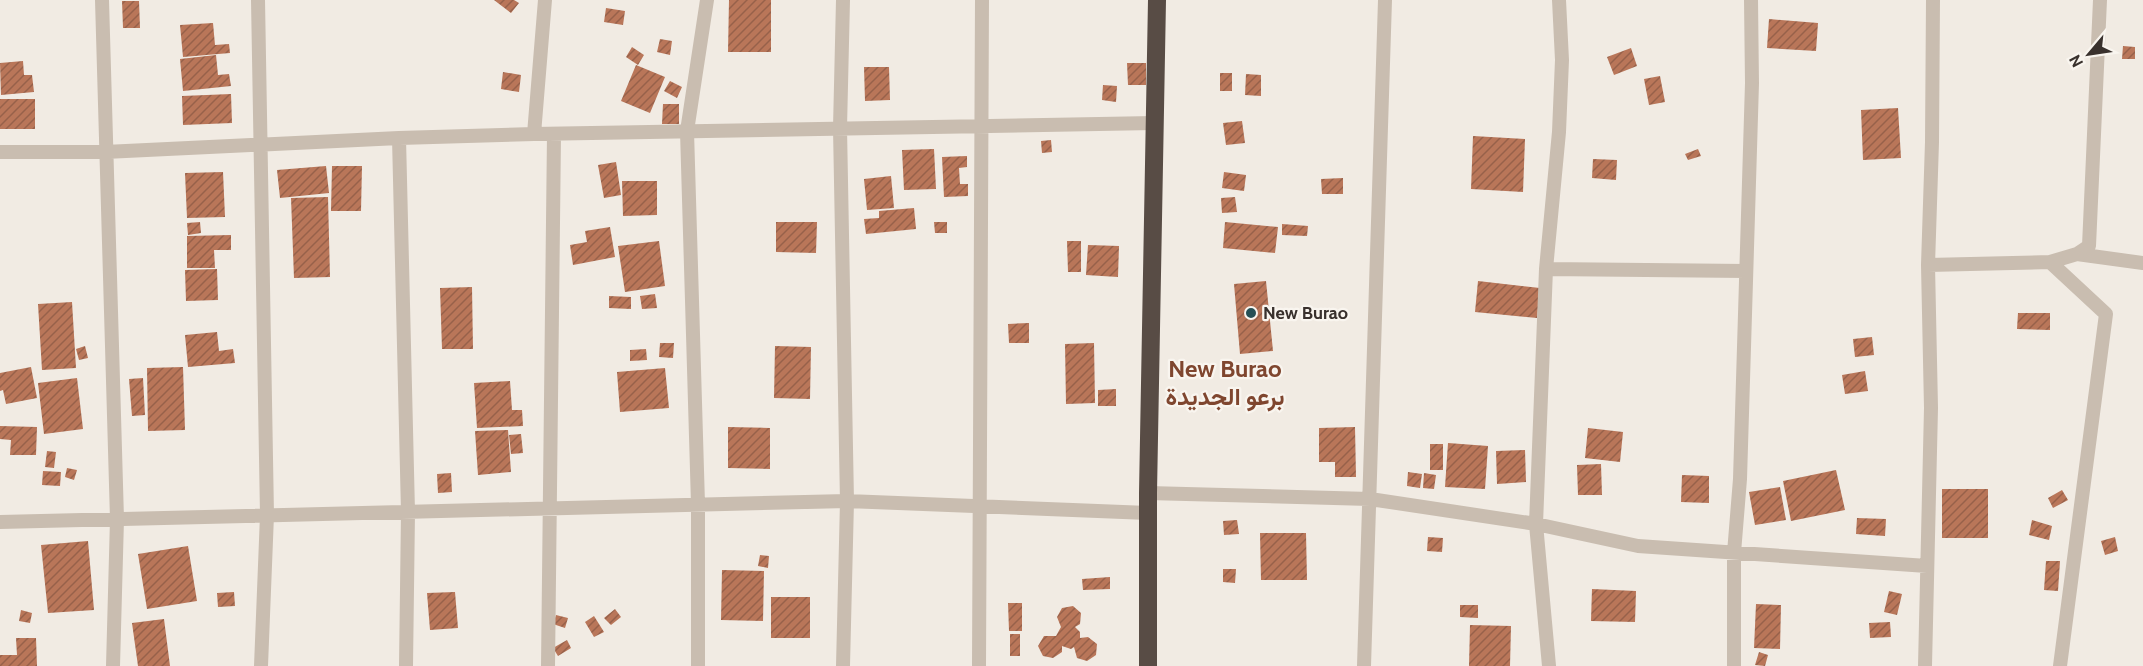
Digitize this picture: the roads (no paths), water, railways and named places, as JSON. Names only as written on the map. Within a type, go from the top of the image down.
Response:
[{"type":"highway","points":[[1148,666],[1148,492],[1157,0]]},
{"type":"street","points":[[102,0],[117,519],[113,666]]},
{"type":"street","points":[[258,0],[267,515],[261,666]]},
{"type":"street","points":[[534,134],[545,0]]},
{"type":"street","points":[[698,666],[698,504],[687,131],[708,0]]},
{"type":"street","points":[[843,0],[840,128],[847,501],[843,666]]},
{"type":"street","points":[[979,666],[982,0]]},
{"type":"street","points":[[1364,666],[1385,0]]},
{"type":"street","points":[[1549,666],[1536,524],[1546,269],[1559,132],[1562,60],[1559,0]]},
{"type":"street","points":[[1734,666],[1734,553],[1740,479],[1752,83],[1751,0]]},
{"type":"street","points":[[1924,666],[1931,408],[1928,265],[1933,0]]},
{"type":"street","points":[[1928,265],[2050,262],[2077,254],[2089,246],[2100,0]]},
{"type":"street","points":[[0,153],[105,152],[534,134],[1154,123]]},
{"type":"street","points":[[548,666],[554,134]]},
{"type":"street","points":[[399,138],[408,512],[406,666]]},
{"type":"street","points":[[2077,254],[2143,263]]},
{"type":"street","points":[[2050,262],[2106,314],[2060,666]]},
{"type":"street","points":[[1546,269],[1746,271]]},
{"type":"street","points":[[1148,492],[1370,499],[1536,524],[1638,546],[1926,566]]},
{"type":"street","points":[[0,522],[847,501],[1148,513]]},
{"type":"place","name":"New Burao","points":[[1251,313]]},
{"type":"district","name":"New Burao برعو الجديدة","points":[[1225,383]]}]
